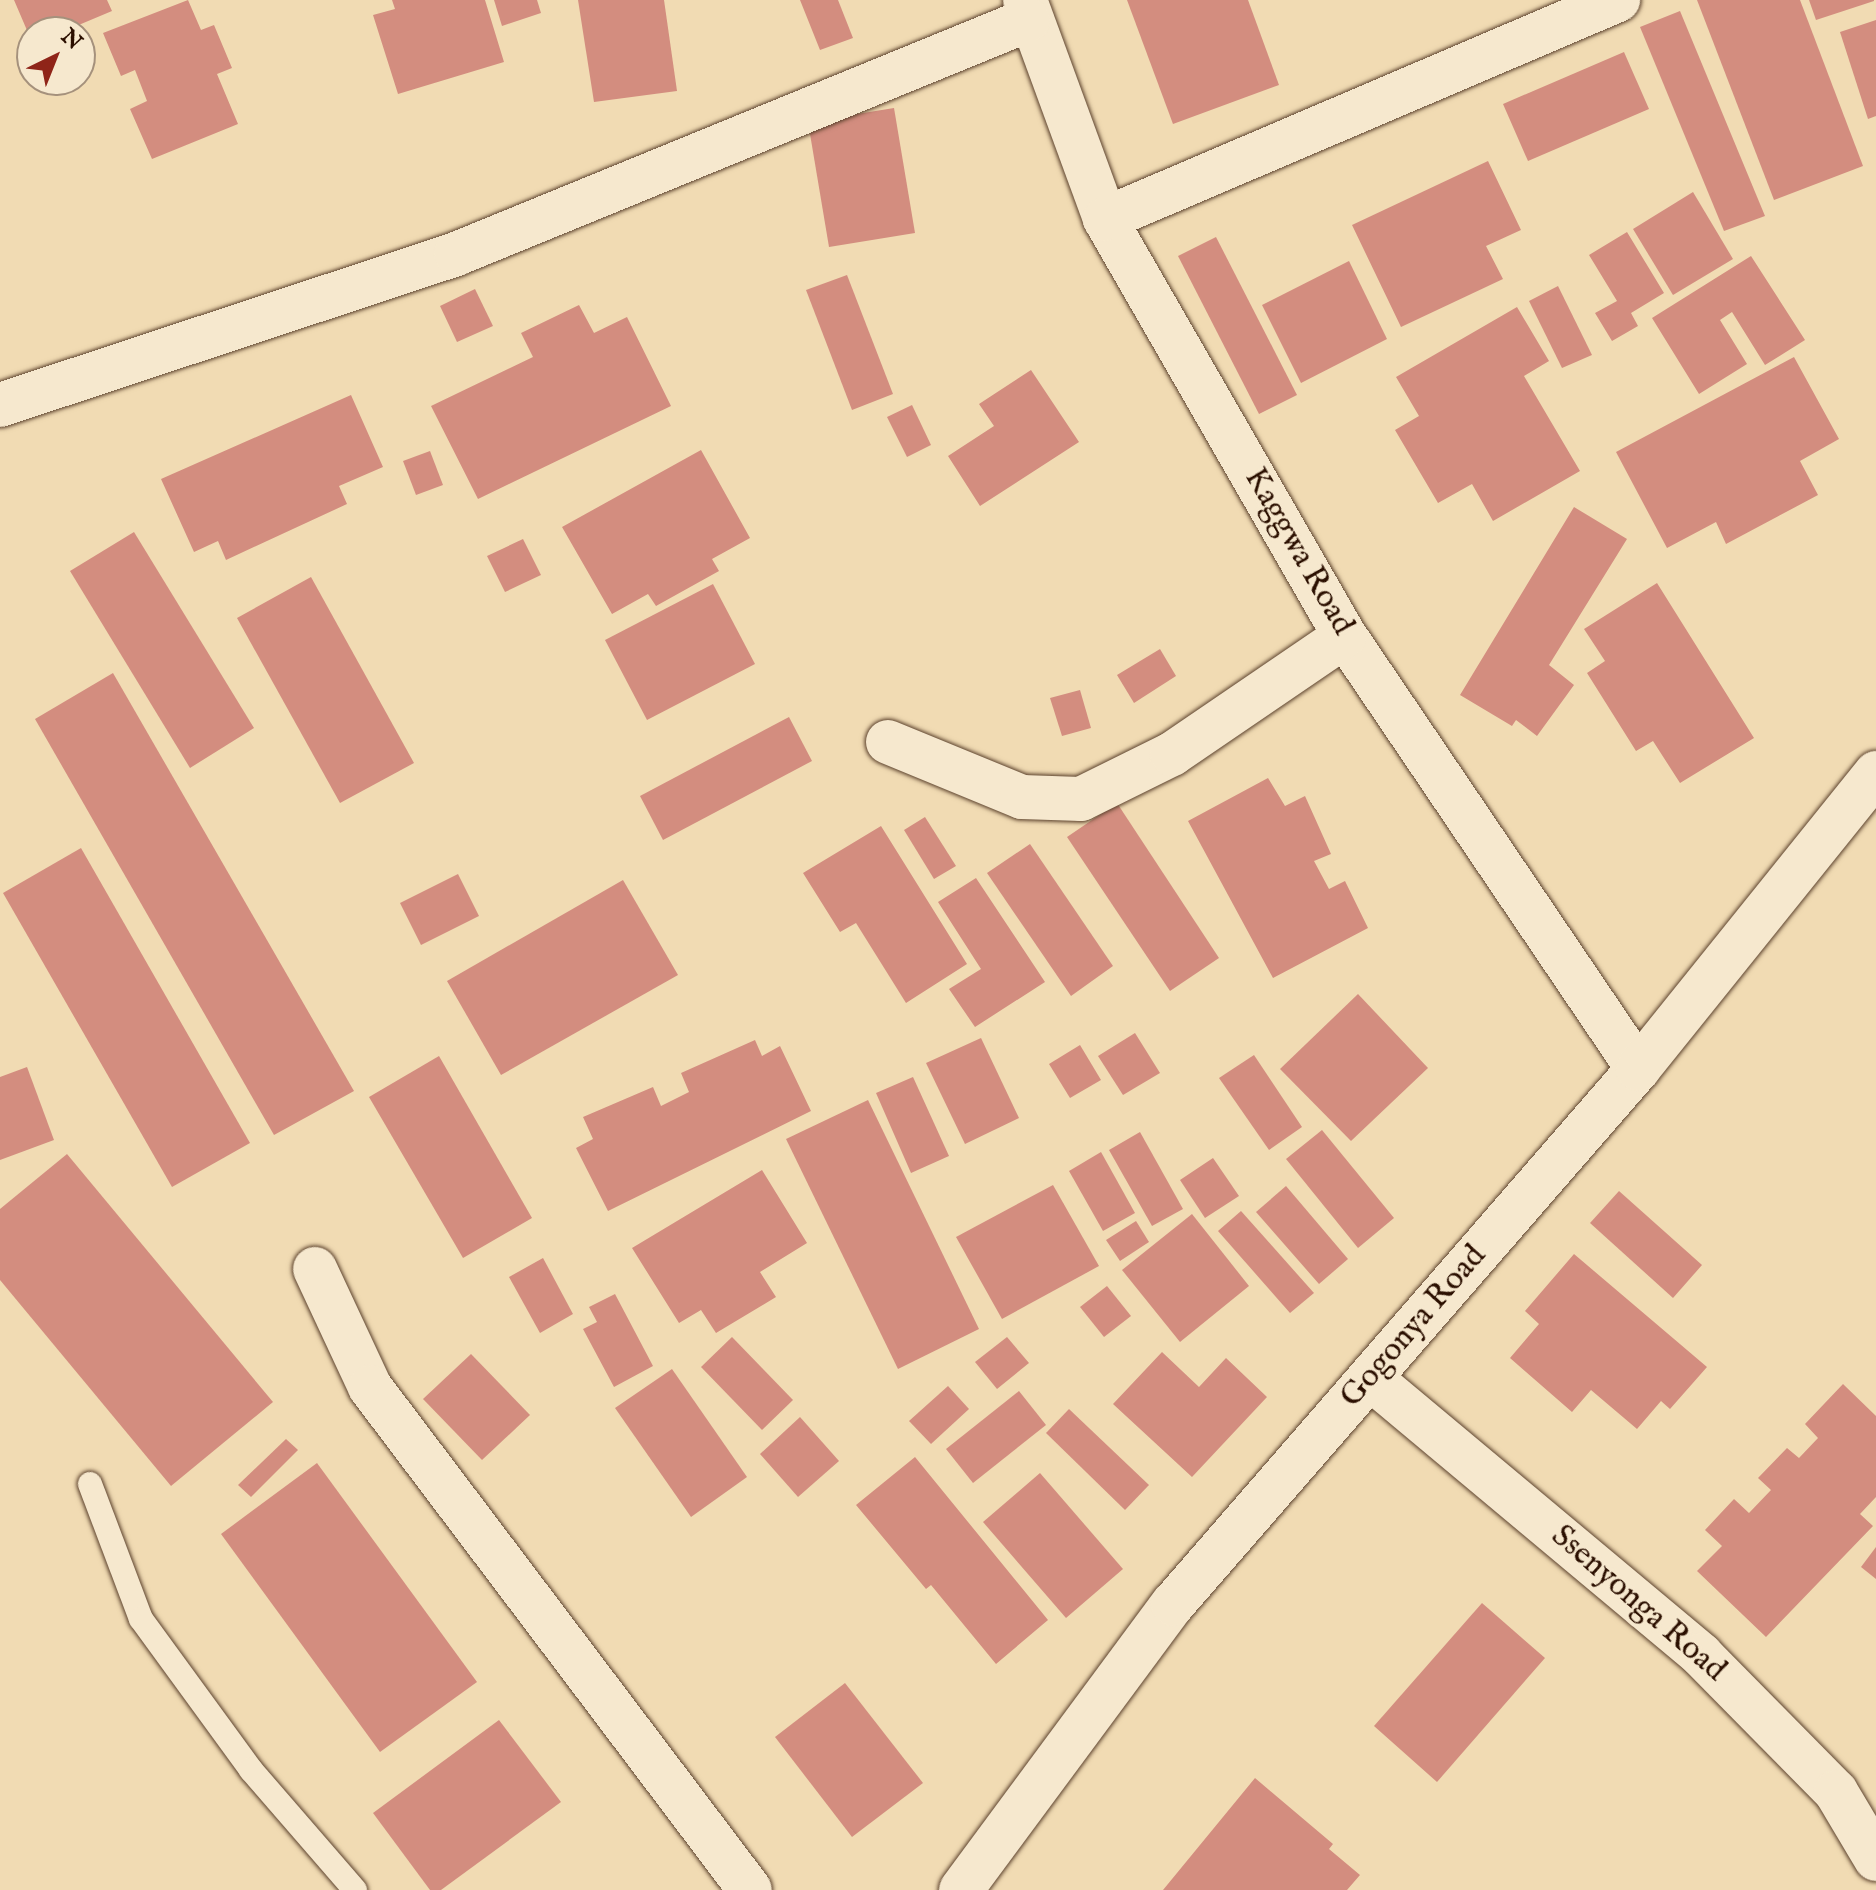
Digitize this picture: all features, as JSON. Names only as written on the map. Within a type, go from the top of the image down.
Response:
[{"type":"street","points":[[1105,219],[1618,0]]},
{"type":"street","points":[[0,405],[456,254],[1026,10]]},
{"type":"street","name":"Kaggwa Road","points":[[1026,10],[1105,219],[1345,636],[1638,1069]]},
{"type":"street","points":[[888,742],[1022,797],[1081,799],[1172,754],[1345,636]]},
{"type":"street","name":"Gogonya Road","points":[[961,1890],[1173,1604],[1638,1069],[1876,773]]},
{"type":"street","points":[[315,1269],[370,1387],[750,1890]]},
{"type":"street","name":"Ssenyonga Road","points":[[1370,1378],[1701,1655],[1836,1792],[1876,1859]]},
{"type":"lane","points":[[90,1484],[141,1619],[251,1770],[355,1890]]},
{"type":"building","points":[[14,0],[107,0],[112,11],[96,18],[21,16]]},
{"type":"building","points":[[188,0],[201,30],[214,25],[232,68],[217,74],[238,124],[152,159],[130,109],[147,101],[135,70],[121,76],[103,33]]},
{"type":"building","points":[[392,0],[485,0],[504,62],[398,94],[373,15],[395,9]]},
{"type":"building","points":[[494,0],[537,0],[541,13],[502,26]]},
{"type":"building","points":[[578,0],[664,0],[677,91],[594,102]]},
{"type":"building","points":[[800,0],[838,0],[853,38],[820,50]]},
{"type":"building","points":[[1127,0],[1248,0],[1279,85],[1173,124]]},
{"type":"building","points":[[1697,0],[1800,0],[1863,166],[1774,200]]},
{"type":"building","points":[[1809,0],[1874,0],[1874,1],[1816,20]]},
{"type":"building","points":[[1680,11],[1765,216],[1724,231],[1640,27]]},
{"type":"building","points":[[1876,20],[1876,116],[1868,119],[1840,32]]},
{"type":"building","points":[[1624,52],[1649,109],[1528,161],[1503,104]]},
{"type":"building","points":[[894,108],[915,233],[829,247],[808,122]]},
{"type":"building","points":[[1488,161],[1521,230],[1486,246],[1503,279],[1401,327],[1352,225]]},
{"type":"building","points":[[1693,192],[1733,259],[1673,295],[1633,229]]},
{"type":"building","points":[[1627,232],[1664,293],[1631,313],[1638,326],[1612,341],[1595,313],[1617,301],[1589,255]]},
{"type":"building","points":[[1216,237],[1297,395],[1259,414],[1178,256]]},
{"type":"building","points":[[1751,256],[1805,340],[1765,365],[1732,312],[1720,320],[1747,364],[1699,394],[1652,318]]},
{"type":"building","points":[[1349,261],[1387,339],[1301,383],[1262,305]]},
{"type":"building","points":[[847,275],[893,394],[852,410],[806,290]]},
{"type":"building","points":[[1558,286],[1592,355],[1562,368],[1529,301]]},
{"type":"building","points":[[475,289],[493,326],[457,342],[440,306]]},
{"type":"building","points":[[579,305],[594,333],[627,317],[671,406],[478,499],[431,406],[533,357],[521,333]]},
{"type":"building","points":[[1517,307],[1549,361],[1524,376],[1580,471],[1493,521],[1472,484],[1438,503],[1395,430],[1419,416],[1396,377]]},
{"type":"building","points":[[1794,357],[1839,439],[1800,461],[1818,495],[1726,544],[1716,522],[1667,548],[1616,452]]},
{"type":"building","points":[[1031,370],[1079,442],[980,506],[948,456],[994,426],[979,404]]},
{"type":"building","points":[[351,395],[383,467],[339,486],[347,504],[226,560],[218,541],[194,552],[161,479]]},
{"type":"building","points":[[912,405],[931,445],[907,457],[887,417]]},
{"type":"building","points":[[701,450],[750,538],[712,559],[719,571],[656,606],[648,594],[612,614],[562,527]]},
{"type":"building","points":[[430,451],[443,485],[416,495],[403,461]]},
{"type":"building","points":[[1574,507],[1627,539],[1549,665],[1574,685],[1537,736],[1516,720],[1512,726],[1460,695]]},
{"type":"building","points":[[134,532],[254,728],[190,768],[70,571]]},
{"type":"building","points":[[523,539],[541,575],[505,592],[487,556]]},
{"type":"building","points":[[311,577],[414,763],[340,803],[237,618]]},
{"type":"building","points":[[1657,583],[1754,738],[1680,783],[1653,741],[1636,751],[1587,673],[1605,661],[1584,629]]},
{"type":"building","points":[[713,584],[755,664],[647,720],[605,640]]},
{"type":"building","points":[[1160,649],[1176,676],[1134,703],[1117,675]]},
{"type":"building","points":[[113,673],[354,1091],[274,1135],[35,719]]},
{"type":"building","points":[[1080,690],[1091,728],[1062,736],[1050,698]]},
{"type":"building","points":[[789,717],[812,761],[663,840],[640,796]]},
{"type":"building","points":[[1268,778],[1285,806],[1305,796],[1331,854],[1314,861],[1329,889],[1345,881],[1368,928],[1273,978],[1188,821]]},
{"type":"building","points":[[1117,803],[1219,958],[1170,991],[1067,837]]},
{"type":"building","points":[[925,817],[956,866],[934,879],[904,830]]},
{"type":"building","points":[[881,826],[967,964],[906,1003],[856,923],[840,932],[803,873]]},
{"type":"building","points":[[1030,844],[1113,966],[1071,996],[987,873]]},
{"type":"building","points":[[81,848],[250,1143],[172,1187],[3,893]]},
{"type":"building","points":[[458,874],[479,916],[421,945],[400,903]]},
{"type":"building","points":[[976,878],[1045,982],[975,1027],[949,989],[981,969],[938,902]]},
{"type":"building","points":[[623,880],[678,975],[501,1075],[447,981]]},
{"type":"building","points":[[1358,994],[1428,1068],[1351,1141],[1280,1069]]},
{"type":"building","points":[[1135,1033],[1160,1073],[1123,1095],[1098,1056]]},
{"type":"building","points":[[981,1038],[1019,1118],[965,1144],[926,1063]]},
{"type":"building","points":[[755,1040],[762,1056],[780,1046],[811,1111],[608,1211],[576,1148],[593,1139],[583,1117],[653,1087],[661,1106],[689,1092],[681,1073]]},
{"type":"building","points":[[1080,1045],[1101,1080],[1070,1098],[1049,1064]]},
{"type":"building","points":[[1254,1055],[1302,1127],[1269,1150],[1219,1078]]},
{"type":"building","points":[[439,1056],[532,1218],[463,1258],[369,1097]]},
{"type":"building","points":[[27,1067],[54,1140],[0,1160],[0,1077]]},
{"type":"building","points":[[913,1077],[949,1156],[911,1173],[876,1093]]},
{"type":"building","points":[[868,1100],[979,1329],[898,1369],[786,1139]]},
{"type":"building","points":[[1322,1130],[1394,1218],[1358,1248],[1286,1159]]},
{"type":"building","points":[[1140,1132],[1183,1209],[1152,1226],[1109,1150]]},
{"type":"building","points":[[1101,1152],[1135,1213],[1103,1231],[1069,1171]]},
{"type":"building","points":[[67,1154],[273,1402],[171,1486],[0,1280],[0,1209]]},
{"type":"building","points":[[1213,1158],[1239,1196],[1205,1218],[1180,1180]]},
{"type":"building","points":[[762,1170],[807,1243],[760,1272],[776,1297],[716,1333],[701,1310],[679,1323],[632,1248]]},
{"type":"building","points":[[1053,1185],[1099,1266],[1002,1319],[956,1237]]},
{"type":"building","points":[[1286,1186],[1348,1259],[1319,1284],[1256,1212]]},
{"type":"building","points":[[1619,1191],[1702,1265],[1673,1298],[1590,1223]]},
{"type":"building","points":[[1241,1211],[1314,1293],[1290,1313],[1218,1231]]},
{"type":"building","points":[[1192,1214],[1249,1286],[1180,1342],[1122,1270]]},
{"type":"building","points":[[1136,1221],[1149,1242],[1120,1261],[1106,1240]]},
{"type":"building","points":[[1574,1254],[1707,1367],[1670,1409],[1661,1401],[1637,1429],[1591,1390],[1572,1412],[1510,1358],[1539,1324],[1525,1311]]},
{"type":"building","points":[[543,1258],[573,1314],[540,1333],[509,1277]]},
{"type":"building","points":[[1107,1286],[1131,1316],[1104,1337],[1080,1307]]},
{"type":"building","points":[[615,1294],[653,1366],[614,1387],[583,1329],[597,1322],[589,1307]]},
{"type":"building","points":[[732,1337],[793,1400],[762,1430],[701,1367]]},
{"type":"building","points":[[1007,1337],[1029,1363],[997,1389],[975,1362]]},
{"type":"building","points":[[1162,1352],[1199,1387],[1226,1358],[1267,1397],[1192,1477],[1113,1404]]},
{"type":"building","points":[[471,1354],[530,1415],[482,1460],[423,1399]]},
{"type":"building","points":[[672,1369],[747,1477],[691,1517],[615,1408]]},
{"type":"building","points":[[1843,1384],[1876,1416],[1876,1497],[1860,1514],[1873,1526],[1766,1637],[1697,1571],[1722,1546],[1705,1530],[1734,1499],[1749,1513],[1771,1490],[1758,1478],[1787,1448],[1799,1458],[1818,1438],[1805,1424]]},
{"type":"building","points":[[948,1386],[969,1409],[931,1444],[909,1421]]},
{"type":"building","points":[[1019,1391],[1046,1425],[973,1483],[946,1449]]},
{"type":"building","points":[[1069,1409],[1149,1485],[1125,1510],[1046,1433]]},
{"type":"building","points":[[800,1417],[839,1461],[798,1497],[760,1454]]},
{"type":"building","points":[[286,1439],[298,1450],[251,1497],[238,1485]]},
{"type":"building","points":[[915,1457],[1048,1620],[996,1664],[931,1585],[926,1589],[856,1505]]},
{"type":"building","points":[[317,1463],[477,1682],[380,1752],[221,1534]]},
{"type":"building","points":[[1040,1473],[1123,1569],[1066,1618],[983,1522]]},
{"type":"building","points":[[1876,1547],[1876,1579],[1861,1567]]},
{"type":"building","points":[[1482,1603],[1545,1658],[1437,1782],[1374,1726]]},
{"type":"building","points":[[845,1683],[923,1783],[852,1837],[775,1737]]},
{"type":"building","points":[[499,1720],[561,1802],[441,1890],[430,1890],[373,1813]]},
{"type":"building","points":[[1255,1778],[1333,1844],[1329,1849],[1360,1875],[1347,1890],[1163,1890]]}]
